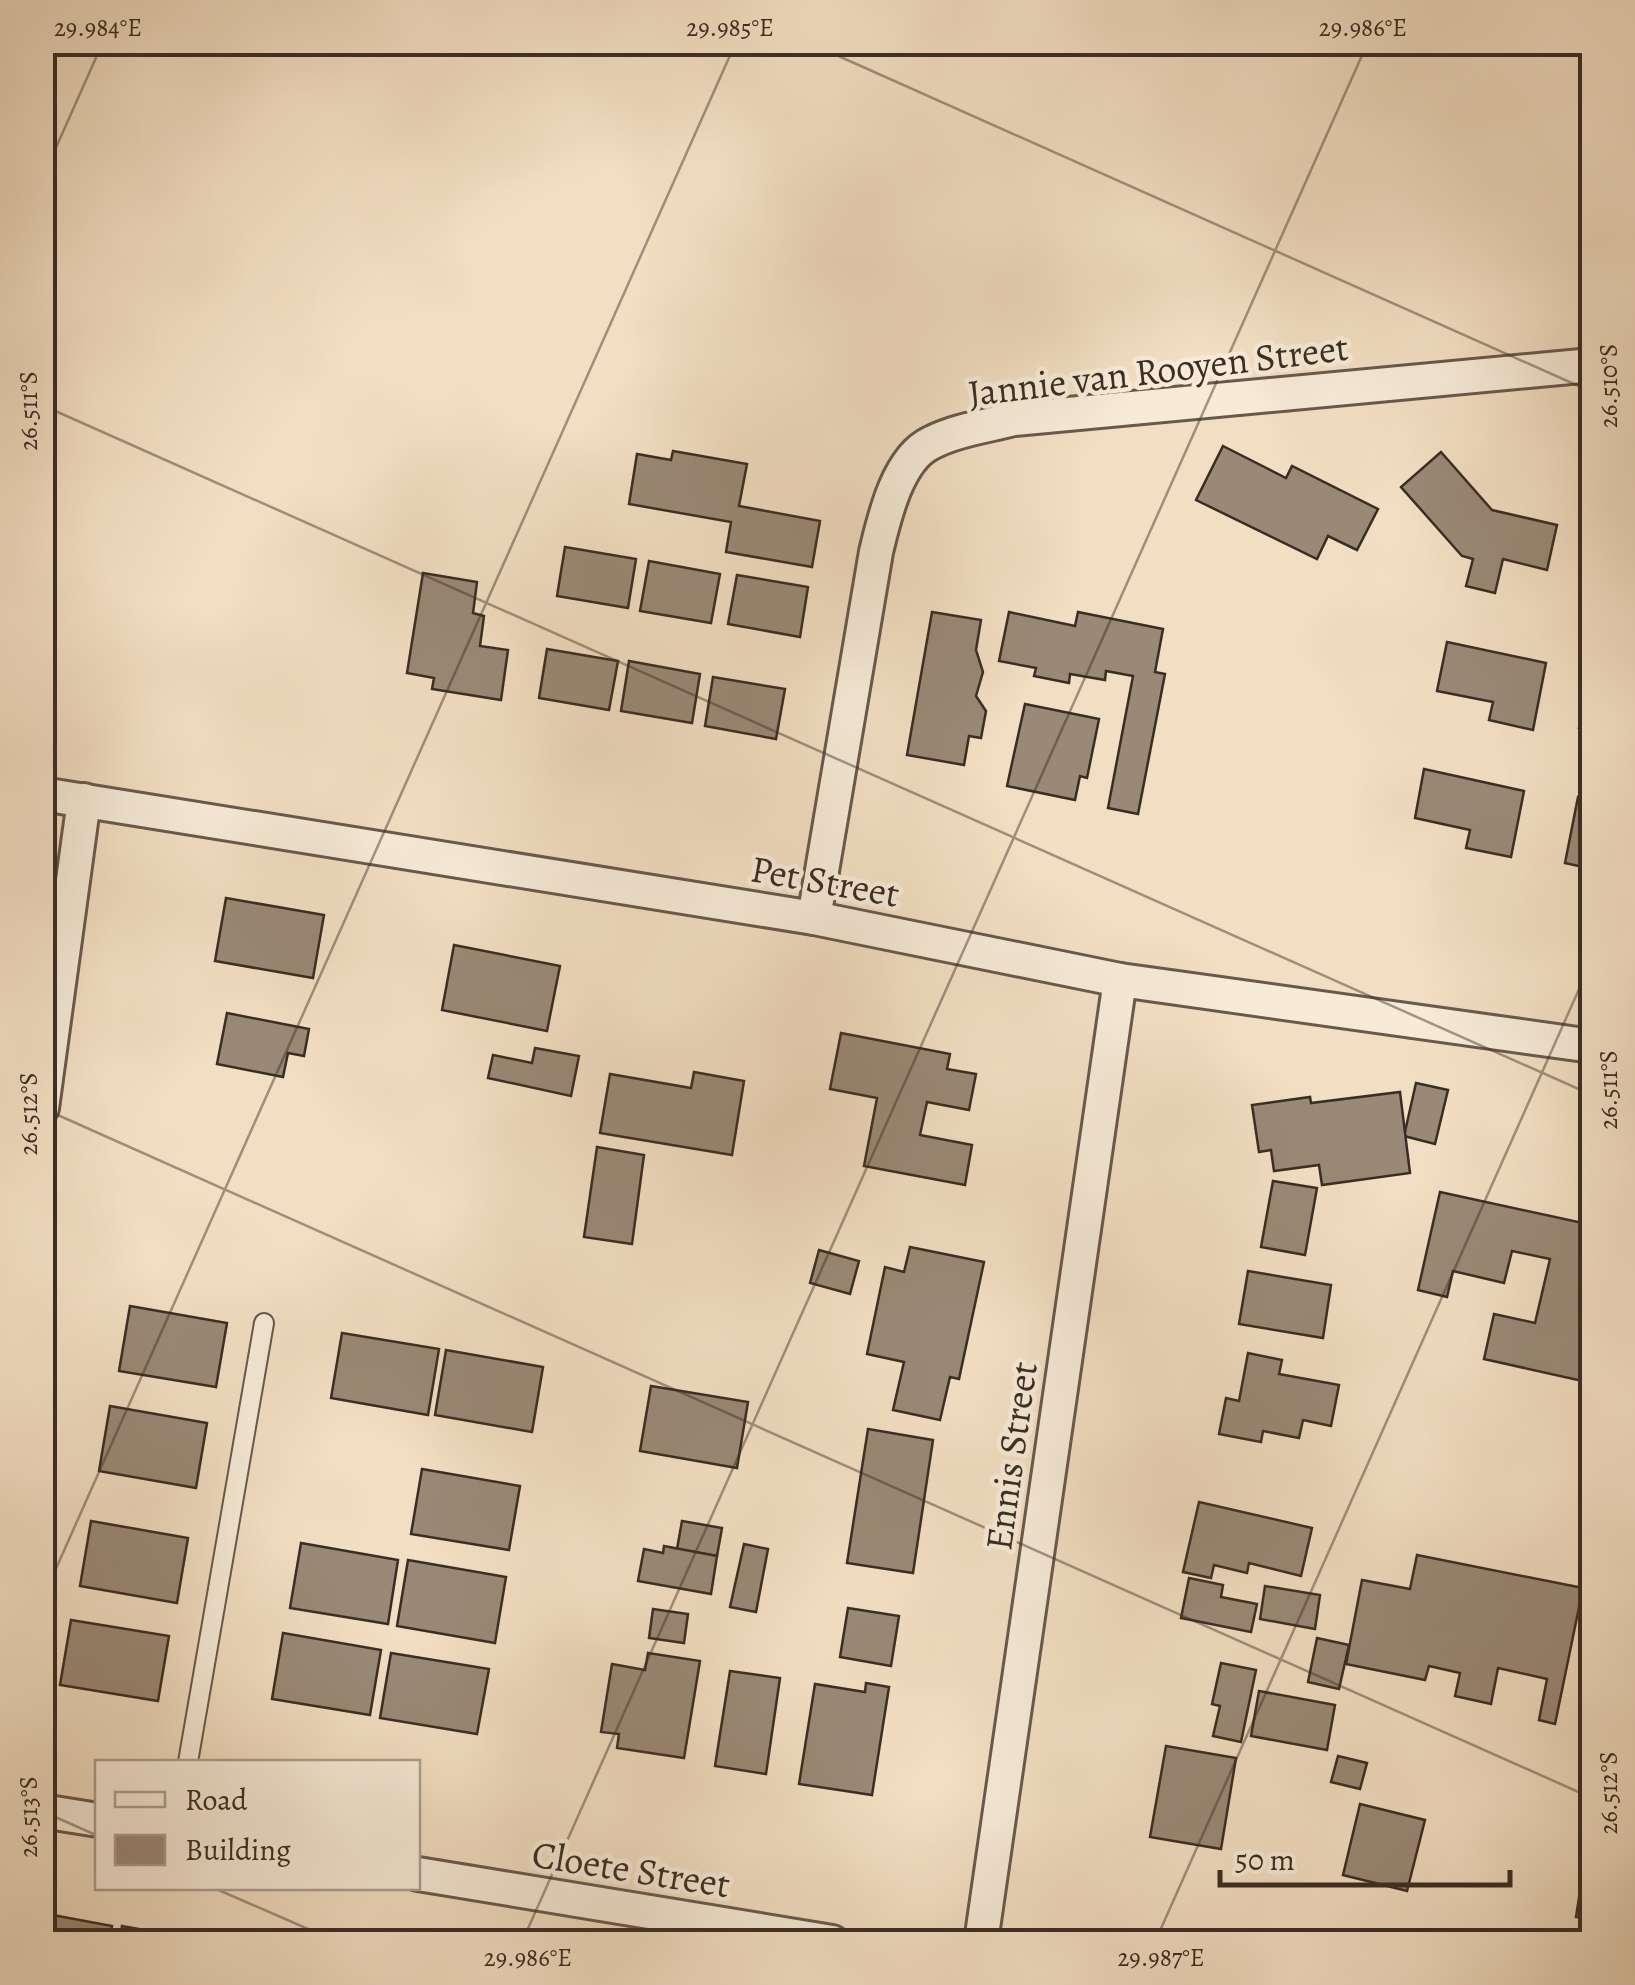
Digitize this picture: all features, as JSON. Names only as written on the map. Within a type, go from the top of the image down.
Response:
[{"type":"street","name":"Jannie van Rooyen Street","points":[[814,918],[876,552],[892,493],[926,444],[1014,419],[1592,366]]},
{"type":"street","name":"Pet Street","points":[[42,794],[814,918],[1120,980],[1592,1046]]},
{"type":"street","points":[[42,1108],[84,800]]},
{"type":"street","name":"Ennis Street","points":[[981,1942],[1120,980]]},
{"type":"street","points":[[42,1811],[95,1820]]},
{"type":"street","name":"Cloete Street","points":[[420,1874],[832,1942]]},
{"type":"lane","points":[[188,1760],[264,1323]]},
{"type":"building","points":[[1223,446],[1286,478],[1292,466],[1378,509],[1357,550],[1328,536],[1317,559],[1196,500]]},
{"type":"building","points":[[1592,449],[1592,503],[1583,501]]},
{"type":"building","points":[[673,451],[747,464],[739,506],[820,521],[812,567],[726,552],[731,522],[629,504],[637,454],[671,460]]},
{"type":"building","points":[[1441,452],[1492,510],[1557,525],[1547,570],[1503,559],[1495,593],[1466,586],[1473,559],[1462,556],[1401,487]]},
{"type":"building","points":[[565,547],[636,559],[628,608],[557,596]]},
{"type":"building","points":[[649,561],[720,574],[711,623],[640,611]]},
{"type":"building","points":[[423,573],[477,582],[473,613],[484,616],[480,646],[508,650],[501,700],[432,689],[434,678],[407,673]]},
{"type":"building","points":[[737,575],[808,587],[800,637],[728,624]]},
{"type":"building","points":[[932,612],[981,620],[976,650],[983,672],[976,696],[986,711],[981,738],[969,736],[964,765],[907,755]]},
{"type":"building","points":[[1009,612],[1075,626],[1078,612],[1163,629],[1155,672],[1165,674],[1138,814],[1108,808],[1133,676],[1106,671],[1105,680],[1070,674],[1069,683],[1034,676],[1036,668],[999,661]]},
{"type":"building","points":[[1447,642],[1546,663],[1533,730],[1489,720],[1493,702],[1437,691]]},
{"type":"building","points":[[547,649],[618,661],[609,710],[539,698]]},
{"type":"building","points":[[629,661],[700,674],[692,723],[621,711]]},
{"type":"building","points":[[1592,662],[1592,730],[1579,728]]},
{"type":"building","points":[[713,677],[785,689],[776,739],[705,726]]},
{"type":"building","points":[[1025,704],[1099,719],[1087,778],[1080,776],[1075,800],[1007,786]]},
{"type":"building","points":[[1424,769],[1524,791],[1511,857],[1466,848],[1470,830],[1415,818]]},
{"type":"building","points":[[1578,797],[1592,800],[1592,869],[1565,863]]},
{"type":"building","points":[[226,898],[324,915],[313,978],[215,961]]},
{"type":"building","points":[[454,945],[560,966],[547,1031],[442,1010]]},
{"type":"building","points":[[227,1013],[309,1029],[304,1056],[288,1053],[283,1077],[217,1064]]},
{"type":"building","points":[[841,1033],[950,1054],[947,1069],[976,1074],[969,1110],[927,1102],[920,1135],[972,1145],[965,1185],[864,1166],[877,1098],[830,1089]]},
{"type":"building","points":[[535,1048],[579,1056],[571,1096],[488,1078],[493,1055],[532,1063]]},
{"type":"building","points":[[694,1072],[744,1081],[732,1155],[600,1133],[610,1074],[691,1088]]},
{"type":"building","points":[[1416,1083],[1448,1090],[1435,1144],[1404,1136]]},
{"type":"building","points":[[1400,1092],[1410,1173],[1322,1185],[1319,1165],[1274,1171],[1271,1150],[1259,1152],[1252,1105],[1310,1097],[1311,1103]]},
{"type":"building","points":[[597,1147],[644,1155],[632,1244],[584,1237]]},
{"type":"building","points":[[1273,1181],[1317,1188],[1305,1255],[1261,1247]]},
{"type":"building","points":[[1440,1192],[1592,1225],[1592,1358],[1587,1382],[1484,1359],[1494,1314],[1535,1323],[1550,1259],[1512,1251],[1504,1283],[1453,1271],[1447,1297],[1418,1290]]},
{"type":"building","points":[[910,1247],[984,1262],[959,1379],[950,1377],[940,1420],[893,1410],[904,1362],[867,1354],[885,1267],[904,1272]]},
{"type":"building","points":[[819,1250],[859,1261],[850,1294],[810,1283]]},
{"type":"building","points":[[1248,1271],[1331,1285],[1323,1338],[1239,1324]]},
{"type":"building","points":[[130,1306],[227,1323],[216,1387],[119,1371]]},
{"type":"building","points":[[342,1333],[439,1349],[428,1415],[331,1398]]},
{"type":"building","points":[[446,1350],[543,1367],[532,1432],[435,1415]]},
{"type":"building","points":[[1248,1353],[1282,1360],[1279,1374],[1339,1385],[1331,1426],[1303,1420],[1299,1438],[1263,1431],[1261,1442],[1219,1434],[1226,1398],[1239,1401]]},
{"type":"building","points":[[651,1386],[748,1402],[737,1468],[640,1451]]},
{"type":"building","points":[[110,1406],[207,1423],[196,1488],[99,1471]]},
{"type":"building","points":[[868,1429],[933,1440],[913,1573],[847,1563]]},
{"type":"building","points":[[422,1469],[520,1486],[509,1550],[411,1534]]},
{"type":"building","points":[[1199,1502],[1312,1528],[1301,1576],[1249,1563],[1247,1573],[1214,1565],[1211,1578],[1183,1572]]},
{"type":"building","points":[[91,1521],[188,1538],[177,1603],[80,1586]]},
{"type":"building","points":[[682,1521],[722,1528],[717,1556],[677,1549]]},
{"type":"building","points":[[301,1543],[398,1560],[388,1624],[290,1608]]},
{"type":"building","points":[[744,1544],[768,1549],[756,1612],[730,1607]]},
{"type":"building","points":[[664,1546],[717,1556],[711,1594],[638,1581],[644,1549],[663,1553]]},
{"type":"building","points":[[1417,1555],[1583,1588],[1555,1724],[1539,1720],[1547,1679],[1498,1668],[1491,1704],[1455,1696],[1460,1673],[1429,1666],[1425,1680],[1346,1664],[1362,1580],[1410,1589]]},
{"type":"building","points":[[408,1560],[506,1577],[495,1643],[397,1626]]},
{"type":"building","points":[[1189,1578],[1223,1585],[1221,1597],[1257,1604],[1251,1632],[1181,1618]]},
{"type":"building","points":[[1265,1586],[1320,1595],[1315,1629],[1260,1619]]},
{"type":"building","points":[[848,1608],[899,1616],[891,1666],[840,1657]]},
{"type":"building","points":[[653,1609],[688,1614],[684,1643],[649,1638]]},
{"type":"building","points":[[71,1620],[169,1636],[158,1701],[60,1685]]},
{"type":"building","points":[[283,1633],[381,1650],[370,1715],[272,1699]]},
{"type":"building","points":[[1317,1638],[1349,1645],[1339,1689],[1308,1682]]},
{"type":"building","points":[[391,1653],[489,1669],[477,1734],[380,1718]]},
{"type":"building","points":[[648,1653],[700,1661],[684,1758],[617,1748],[619,1734],[601,1732],[612,1664],[645,1670]]},
{"type":"building","points":[[1221,1663],[1256,1670],[1241,1742],[1213,1736],[1220,1706],[1212,1704]]},
{"type":"building","points":[[730,1671],[780,1678],[766,1774],[715,1766]]},
{"type":"building","points":[[866,1683],[889,1687],[872,1795],[799,1784],[815,1684],[865,1692]]},
{"type":"building","points":[[1259,1691],[1335,1705],[1327,1750],[1251,1736]]},
{"type":"building","points":[[1166,1746],[1236,1758],[1221,1849],[1150,1837]]},
{"type":"building","points":[[1338,1756],[1367,1763],[1360,1789],[1331,1782]]},
{"type":"building","points":[[1360,1804],[1425,1820],[1407,1891],[1343,1875]]},
{"type":"building","points":[[1592,1815],[1592,1919],[1576,1917]]},
{"type":"building","points":[[42,1913],[112,1926],[109,1942],[42,1942]]},
{"type":"building","points":[[122,1926],[210,1942],[120,1942]]}]
